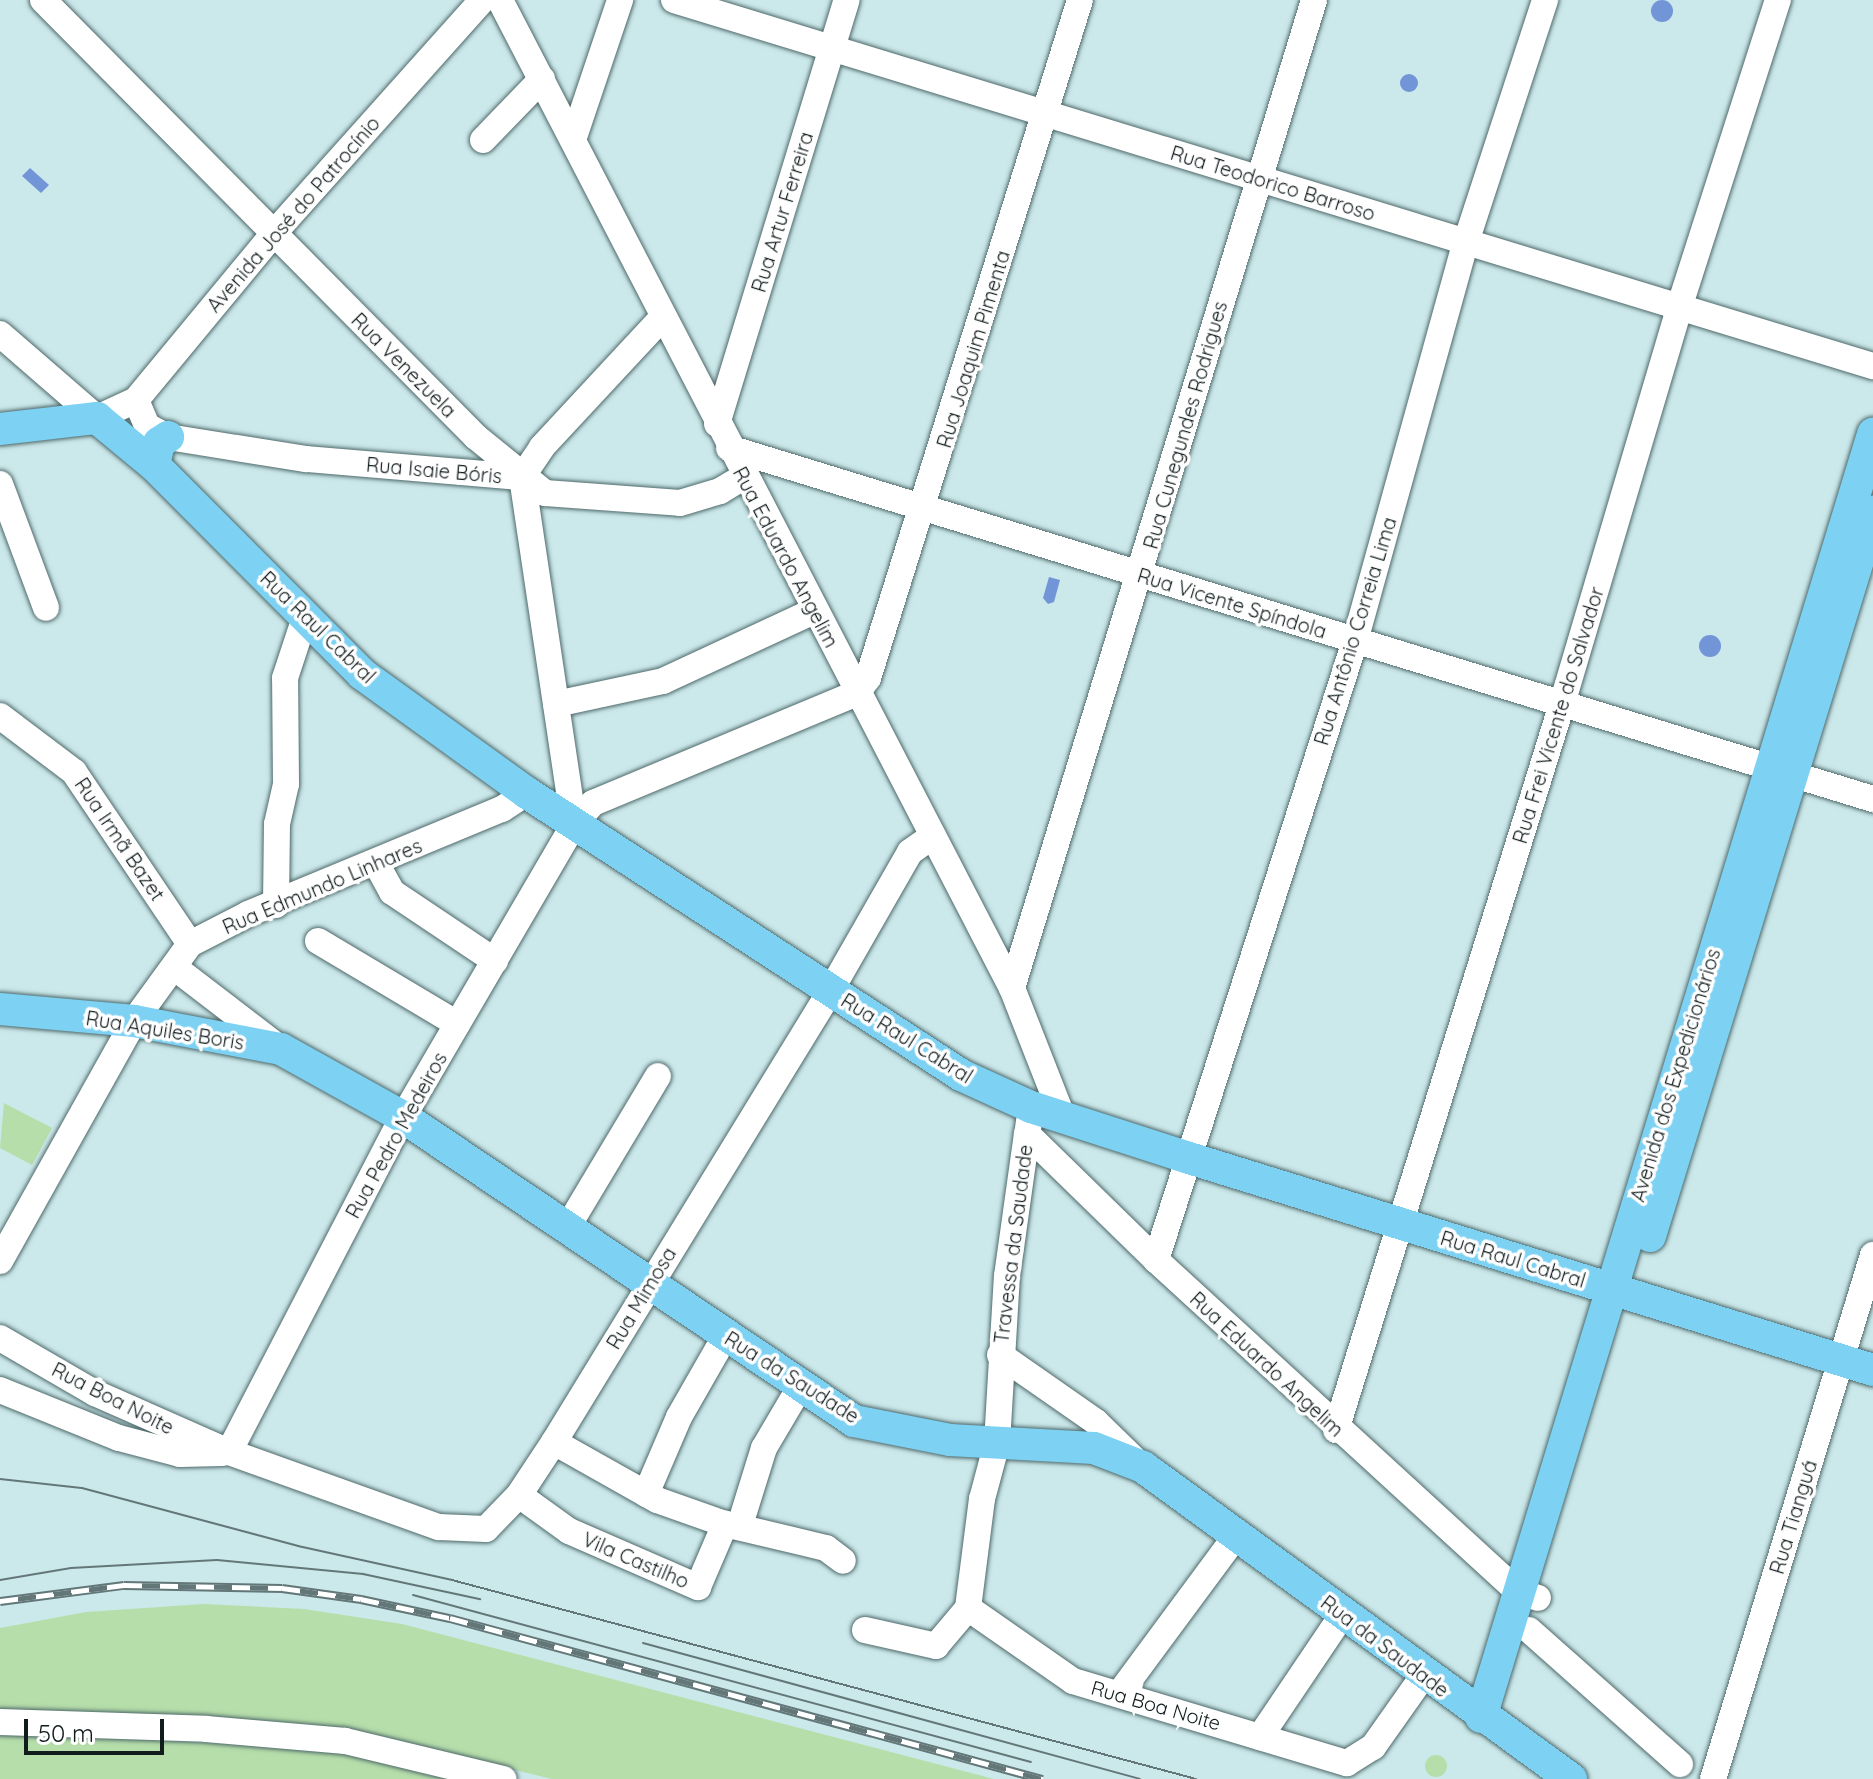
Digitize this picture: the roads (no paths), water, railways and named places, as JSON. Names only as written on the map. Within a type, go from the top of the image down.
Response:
[{"type":"main road","points":[[0,429],[97,418]]},
{"type":"main road","name":"Rua Raul Cabral","points":[[97,418],[161,451],[305,617],[362,674],[527,793],[1029,1120],[1063,1118],[1873,1370]]},
{"type":"main road","name":"Avenida dos Expedicionários","points":[[1490,1724],[1781,772],[1873,434]]},
{"type":"main road","name":"Avenida dos Expedicionários","points":[[1781,772],[1873,512]]},
{"type":"main road","name":"Rua Aquiles Boris","points":[[0,1009],[134,1021],[281,1049]]},
{"type":"main road","name":"Rua da Saudade","points":[[281,1049],[403,1117],[854,1421],[901,1433],[997,1443],[1094,1448],[1143,1467],[1238,1533],[1423,1676],[1571,1779]]},
{"type":"main road","name":"Avenida dos Expedicionários","points":[[1490,1724],[1529,1630],[1528,1595]]},
{"type":"street","name":"Rua Venezuela","points":[[43,0],[522,477]]},
{"type":"street","name":"Avenida José do Patrocínio","points":[[97,418],[136,400],[274,233],[482,0]]},
{"type":"street","name":"Rua Eduardo Angelim","points":[[500,0],[574,137],[743,477],[1012,988],[1063,1118]]},
{"type":"street","points":[[574,137],[620,0]]},
{"type":"street","name":"Rua Teodorico Barroso","points":[[674,0],[1873,366]]},
{"type":"street","name":"Rua Artur Ferreira","points":[[717,424],[847,0]]},
{"type":"street","name":"Rua Joaquim Pimenta","points":[[857,693],[876,661],[1080,0]]},
{"type":"street","name":"Rua Cunegundes Rodrigues","points":[[1012,988],[1141,575],[1314,0]]},
{"type":"street","name":"Rua Antônio Correia Lima","points":[[1156,1260],[1355,641],[1466,242],[1545,0]]},
{"type":"street","name":"Rua Frei Vicente do Salvador","points":[[1336,1430],[1562,704],[1679,308],[1778,0]]},
{"type":"street","points":[[483,140],[542,79]]},
{"type":"street","points":[[574,824],[522,477],[542,447],[663,317]]},
{"type":"street","points":[[0,334],[97,418]]},
{"type":"street","points":[[136,400],[161,451]]},
{"type":"street","name":"Rua Vicente Spíndola","points":[[729,448],[1873,799]]},
{"type":"street","name":"Rua Isaie Bóris","points":[[161,451],[306,459],[522,477],[545,493],[661,504],[694,500],[743,477]]},
{"type":"street","points":[[0,484],[46,608]]},
{"type":"street","points":[[556,704],[663,681],[814,611]]},
{"type":"street","points":[[276,905],[275,853],[286,784],[285,678],[305,617]]},
{"type":"street","points":[[574,824],[593,803],[857,693]]},
{"type":"street","name":"Rua Irmã Bazet","points":[[0,716],[74,772],[190,944]]},
{"type":"street","name":"Rua Edmundo Linhares","points":[[190,944],[502,809],[527,793]]},
{"type":"street","name":"Rua Pedro Medeiros","points":[[229,1452],[403,1117],[574,824]]},
{"type":"street","name":"Rua Mimosa","points":[[229,1452],[439,1527],[486,1529],[519,1495],[554,1442],[831,990],[910,852],[933,836]]},
{"type":"street","points":[[376,863],[392,892],[495,961]]},
{"type":"street","points":[[318,941],[457,1024]]},
{"type":"street","points":[[0,1261],[134,1021],[190,944]]},
{"type":"street","name":"Rua da Saudade","points":[[174,967],[281,1049]]},
{"type":"street","points":[[567,1228],[658,1076]]},
{"type":"street","name":"Rua Eduardo Angelim","points":[[1029,1120],[1156,1260],[1336,1430],[1528,1595]]},
{"type":"street","name":"Travessa da Saudade","points":[[968,1608],[982,1499],[997,1443],[1000,1355],[1029,1120]]},
{"type":"street","name":"Rua Tianguá","points":[[1713,1779],[1873,1255]]},
{"type":"street","points":[[646,1494],[679,1417],[726,1335]]},
{"type":"street","name":"Rua Boa Noite","points":[[0,1338],[95,1393],[229,1452]]},
{"type":"street","name":"Travessa da Saudade","points":[[1000,1355],[1096,1422],[1143,1467]]},
{"type":"street","points":[[733,1525],[764,1448],[800,1387]]},
{"type":"street","points":[[0,1390],[135,1442],[180,1454],[229,1452]]},
{"type":"street","points":[[554,1442],[646,1494],[733,1525],[826,1548],[843,1561]]},
{"type":"street","name":"Vila Castilho","points":[[519,1495],[569,1531],[698,1587],[733,1525]]},
{"type":"street","points":[[1119,1694],[1238,1533]]},
{"type":"street","points":[[865,1630],[936,1646],[968,1608]]},
{"type":"street","name":"Rua Boa Noite","points":[[968,1608],[1073,1681],[1347,1763],[1360,1758],[1423,1676]]},
{"type":"street","points":[[1260,1737],[1343,1614]]},
{"type":"street","points":[[1529,1630],[1680,1764]]},
{"type":"street","points":[[0,1722],[206,1729],[345,1741],[503,1779]]},
{"type":"water","points":[[1662,0],[1670,3],[1673,11],[1670,19],[1662,22],[1654,19],[1651,11],[1654,3]]},
{"type":"water","points":[[1409,74],[1418,83],[1409,92],[1400,83]]},
{"type":"water","points":[[30,168],[49,185],[41,193],[22,176]]},
{"type":"water","points":[[1049,577],[1060,580],[1054,602],[1048,604],[1043,598]]},
{"type":"water","points":[[1706,635],[1714,635],[1721,646],[1714,657],[1706,657],[1699,650],[1699,642]]},
{"type":"tram line","points":[[0,1479],[82,1488],[298,1546],[452,1580],[1196,1779]]},
{"type":"tram line","points":[[0,1580],[71,1568],[217,1560],[363,1574],[480,1599]]},
{"type":"tram line","points":[[413,1595],[1031,1762]]},
{"type":"tram line","points":[[643,1643],[1140,1779]]},
{"type":"railway","points":[[0,1601],[124,1585],[282,1588],[361,1599],[450,1618],[1042,1779]]}]
